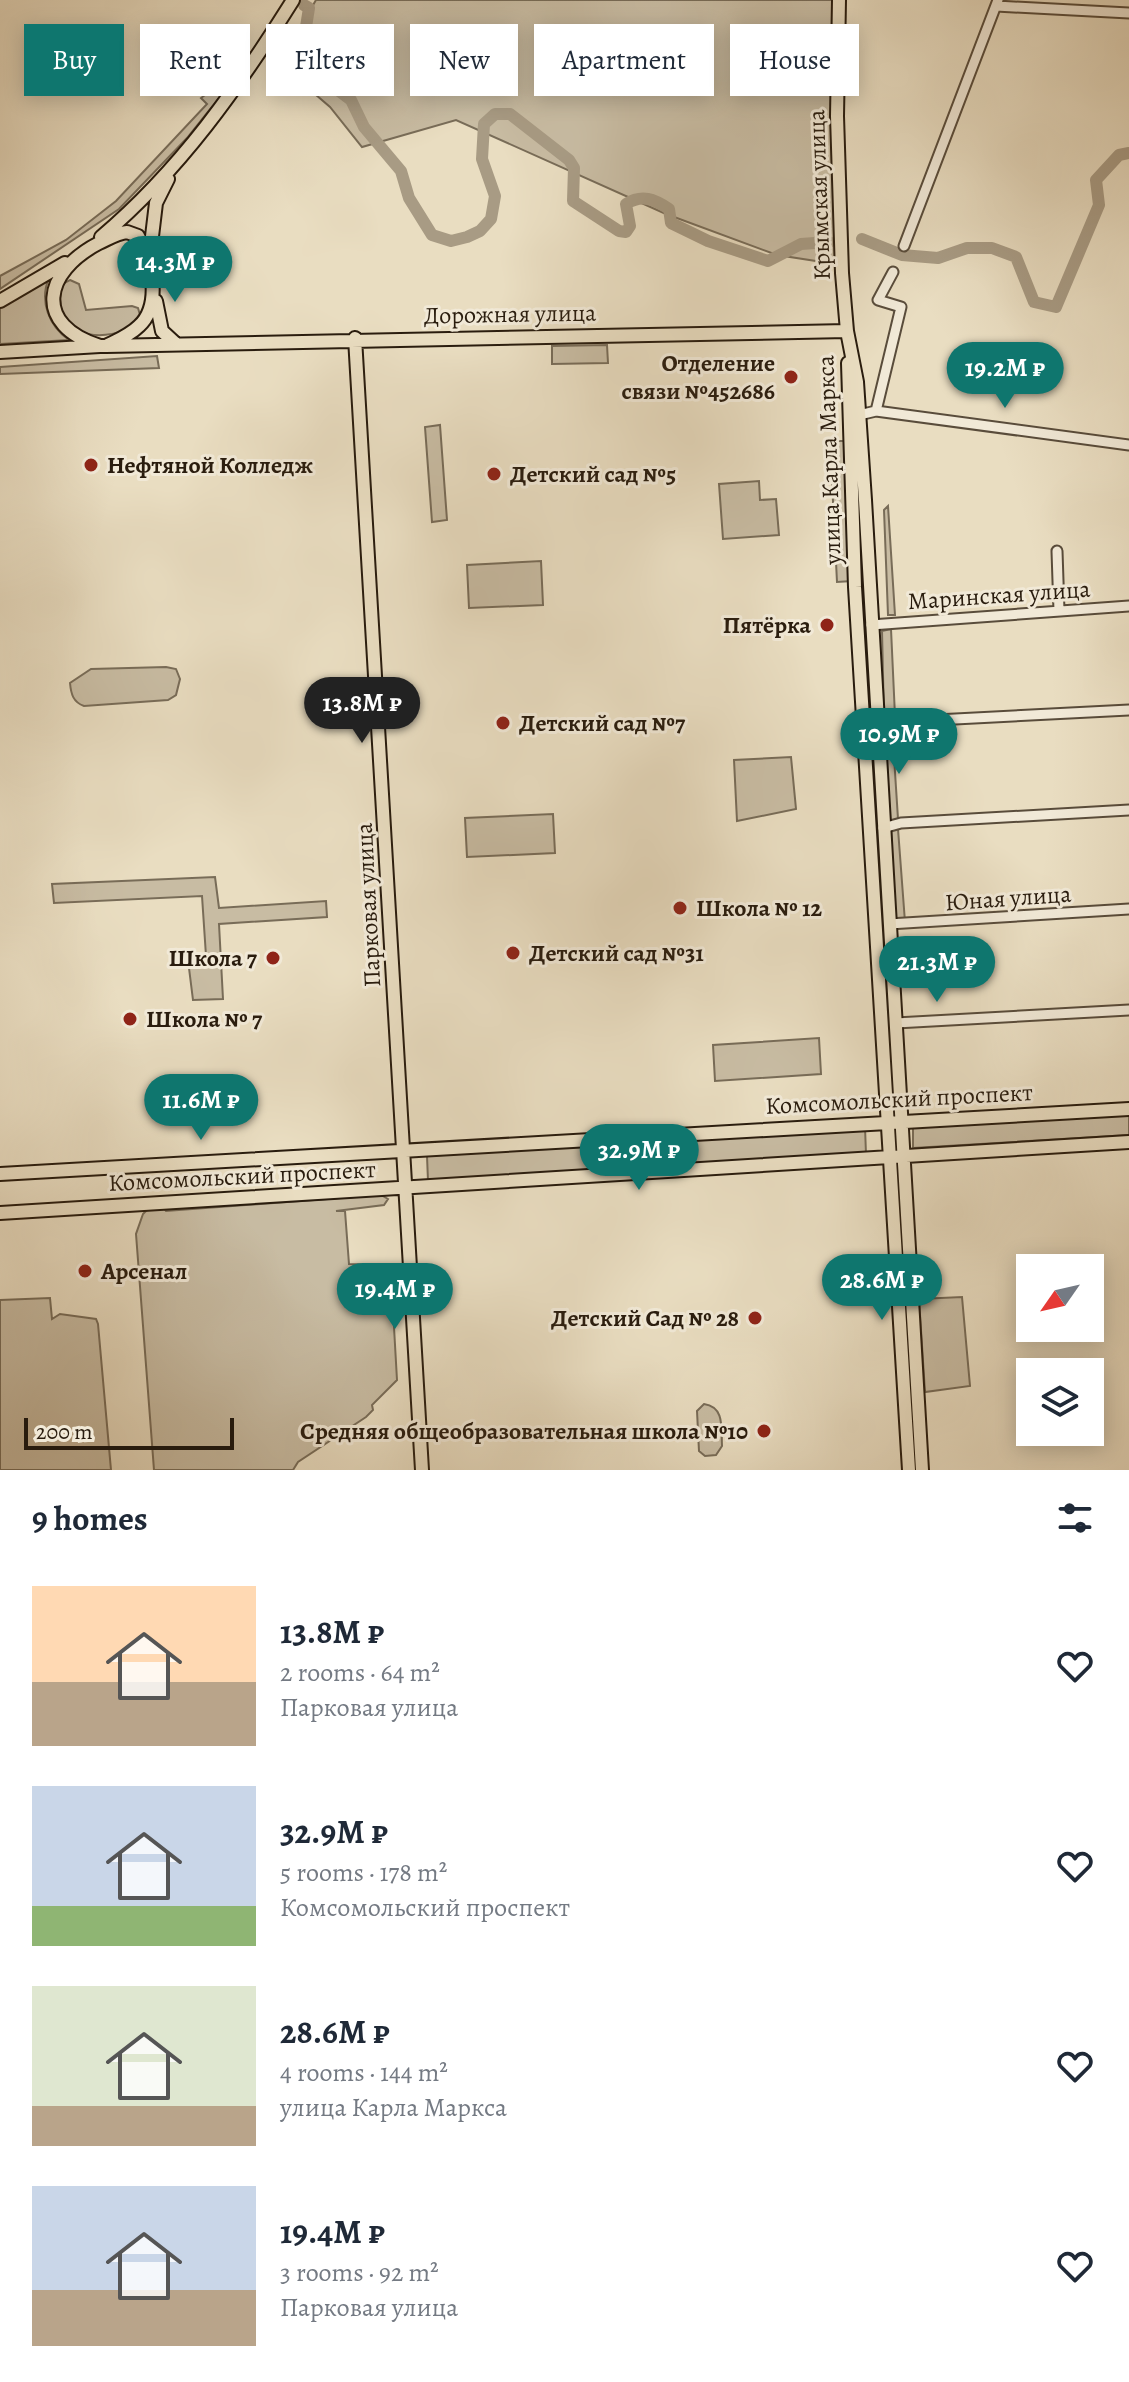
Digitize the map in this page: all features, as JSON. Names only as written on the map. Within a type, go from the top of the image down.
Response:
[{"type":"main road","points":[[176,166],[81,253],[55,282],[52,301],[59,318],[71,334],[103,346],[139,327],[149,313],[156,203],[176,166],[240,82],[293,0]]},
{"type":"main road","name":"Крымская улица","points":[[839,0],[837,116],[847,336]]},
{"type":"main road","points":[[0,301],[81,253],[127,232],[138,236],[151,273],[160,326],[175,343]]},
{"type":"main road","name":"Дорожная улица","points":[[0,352],[355,338],[847,336]]},
{"type":"main road","name":"улица Карла Маркса","points":[[847,336],[857,382],[875,669],[896,1023],[895,1123]]},
{"type":"main road","name":"улица Карла Маркса","points":[[847,336],[859,669],[922,1470]]},
{"type":"main road","name":"Парковая улица","points":[[355,338],[422,1470]]},
{"type":"main road","points":[[859,669],[875,669]]},
{"type":"main road","name":"Комсомольский проспект","points":[[0,1174],[1129,1109]]},
{"type":"main road","name":"Комсомольский проспект","points":[[0,1213],[1129,1142]]},
{"type":"main road","name":"улица Карла Маркса","points":[[898,1158],[909,1470]]},
{"type":"street","points":[[904,246],[997,3],[1129,13]]},
{"type":"street","points":[[876,411],[901,307],[878,300],[893,272]]},
{"type":"street","points":[[859,415],[876,411],[1129,445]]},
{"type":"street","points":[[1057,551],[1059,611]]},
{"type":"street","name":"Маринская улица","points":[[871,625],[1129,606]]},
{"type":"street","points":[[878,723],[1129,710]]},
{"type":"street","points":[[883,828],[901,823],[1129,810]]},
{"type":"street","name":"Юная улица","points":[[889,924],[1129,909]]},
{"type":"street","points":[[896,1023],[1129,1010]]},
{"type":"shaded area","points":[[316,0],[834,0],[835,24],[730,24],[730,96],[837,96],[842,265],[777,255],[666,214],[456,120],[362,147],[317,96],[394,96],[394,24],[302,24]]},
{"type":"shaded area","points":[[220,96],[187,138],[119,209],[0,289],[0,276],[66,240],[116,201],[207,104],[201,98]]},
{"type":"shaded area","points":[[49,278],[45,295],[48,312],[56,328],[69,340],[0,344],[0,307]]},
{"type":"shaded area","points":[[70,280],[79,284],[86,310],[138,308],[140,315],[135,325],[106,335],[80,331],[63,314],[60,301],[62,284]]},
{"type":"shaded area","points":[[607,345],[608,363],[552,364],[552,346]]},
{"type":"shaded area","points":[[157,356],[159,368],[0,374],[0,367]]},
{"type":"shaded area","points":[[440,425],[447,520],[432,522],[425,427]]},
{"type":"shaded area","points":[[830,441],[844,441],[852,581],[837,582]]},
{"type":"shaded area","points":[[759,481],[760,500],[776,499],[779,535],[723,539],[719,484]]},
{"type":"shaded area","points":[[888,506],[895,615],[888,615],[884,510]]},
{"type":"shaded area","points":[[541,561],[543,605],[469,608],[467,565]]},
{"type":"shaded area","points":[[891,629],[895,716],[884,718],[882,631]]},
{"type":"shaded area","points":[[91,669],[176,669],[180,679],[176,695],[168,700],[84,706],[72,694],[70,683]]},
{"type":"shaded area","points":[[885,729],[897,731],[893,741],[898,819],[890,821]]},
{"type":"shaded area","points":[[791,757],[796,809],[737,821],[734,760]]},
{"type":"shaded area","points":[[553,814],[555,853],[467,857],[465,818]]},
{"type":"shaded area","points":[[891,829],[898,829],[905,922],[895,923]]},
{"type":"shaded area","points":[[215,877],[219,908],[326,901],[327,917],[219,924],[223,999],[193,1000],[188,960],[206,956],[202,896],[54,903],[52,884]]},
{"type":"shaded area","points":[[819,1038],[821,1074],[715,1081],[713,1045]]},
{"type":"shaded area","points":[[1129,1114],[1129,1135],[913,1148],[913,1127]]},
{"type":"shaded area","points":[[865,1127],[866,1154],[428,1181],[427,1156]]},
{"type":"shaded area","points":[[381,1195],[388,1199],[384,1205],[336,1211],[345,1211],[349,1264],[383,1265],[387,1273],[385,1292],[392,1292],[397,1380],[372,1405],[373,1410],[298,1462],[293,1470],[154,1470],[136,1234],[143,1214],[150,1207],[163,1207],[166,1211]]},
{"type":"shaded area","points":[[962,1297],[970,1386],[925,1392],[919,1299]]},
{"type":"shaded area","points":[[50,1298],[52,1319],[60,1314],[96,1319],[98,1324],[111,1470],[0,1470],[0,1300]]},
{"type":"shaded area","points":[[704,1404],[716,1409],[719,1414],[722,1446],[716,1455],[705,1456],[699,1451],[697,1411]]},
{"type":"waterway","points":[[304,5],[309,8],[302,52],[310,69],[351,100],[364,127],[401,171],[409,198],[432,235],[451,241],[467,237],[480,231],[491,219],[495,196],[482,159],[484,124],[495,114],[510,114],[569,160],[574,168],[573,201],[619,231],[626,232],[630,226],[626,204],[643,199],[653,200],[669,209],[671,223],[708,241],[768,261],[801,244],[829,242]]},
{"type":"waterway","points":[[862,239],[902,255],[938,258],[967,248],[992,248],[1016,257],[1034,302],[1056,307],[1099,205],[1096,180],[1119,155],[1129,153]]},
{"type":"place","name":"Отделение связи №452686","points":[[791,377]]},
{"type":"place","name":"Нефтяной Колледж","points":[[91,465]]},
{"type":"place","name":"Детский сад №5","points":[[494,474]]},
{"type":"place","name":"Пятёрка","points":[[827,625]]},
{"type":"place","name":"Детский сад №7","points":[[503,723]]},
{"type":"place","name":"Школа № 12","points":[[680,908]]},
{"type":"place","name":"Детский сад №31","points":[[513,953]]},
{"type":"place","name":"Школа 7","points":[[273,958]]},
{"type":"place","name":"Школа № 7","points":[[130,1019]]},
{"type":"place","name":"Арсенал","points":[[85,1271]]},
{"type":"place","name":"Детский Сад № 28","points":[[755,1318]]},
{"type":"place","name":"Средняя общеобразовательная школа №10","points":[[764,1431]]}]
